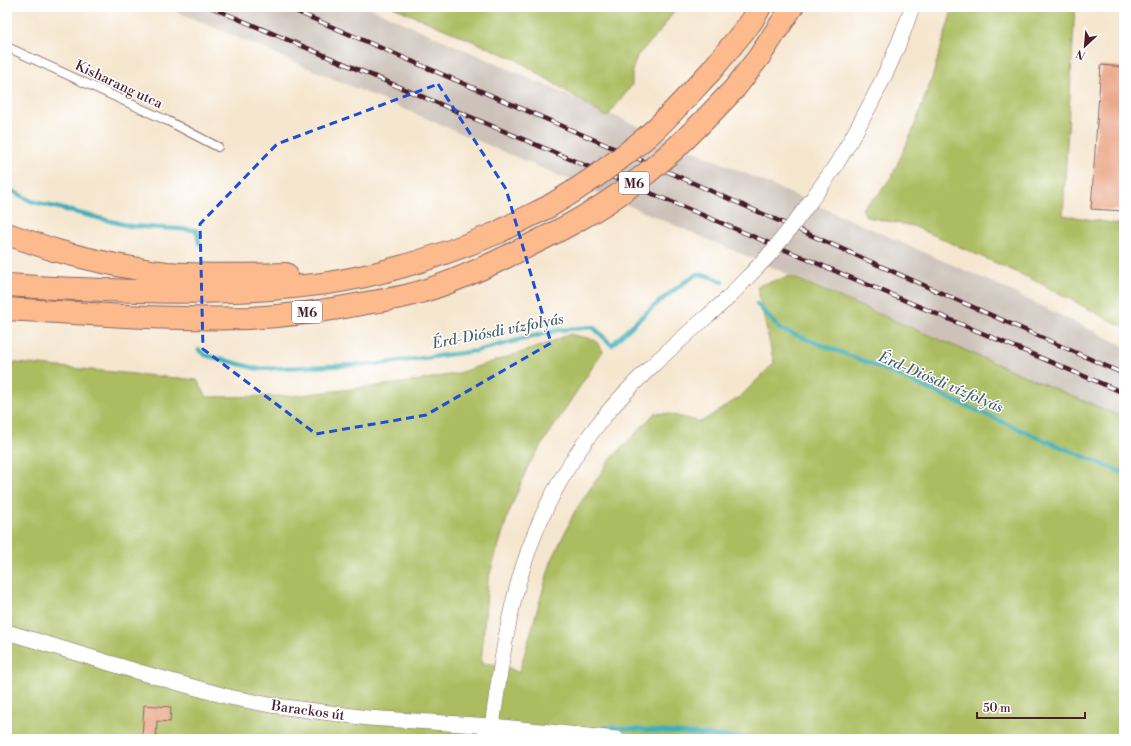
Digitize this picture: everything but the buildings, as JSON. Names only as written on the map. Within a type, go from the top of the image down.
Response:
[{"type":"highway","name":"M6","points":[[385,272],[445,253],[499,232],[549,206],[582,186],[643,140],[675,110],[711,71],[760,7]]},
{"type":"highway","name":"M6","points":[[7,309],[133,316],[249,318],[348,307],[413,294],[475,271],[560,231],[633,184],[695,130],[735,88],[759,58],[792,7]]},
{"type":"highway","points":[[7,234],[54,250],[118,266],[168,273],[238,275],[385,272]]},
{"type":"highway","points":[[7,286],[137,292],[200,292],[249,290],[328,283],[385,272]]},
{"type":"street","points":[[492,726],[507,633],[518,584],[535,534],[552,496],[598,424],[616,403],[673,347],[727,300],[766,258],[814,197],[836,165],[862,122],[888,67],[912,7]]},
{"type":"street","name":"Barackos út","points":[[7,632],[139,672],[229,697],[270,705],[368,718],[492,726],[617,739]]},
{"type":"lane","name":"Kisharang utca","points":[[7,47],[168,121],[218,147]]},
{"type":"highlighted area","points":[[438,84],[506,189],[551,343],[426,415],[316,434],[203,349],[200,224],[277,144]]},
{"type":"shaded area","points":[[166,7],[368,7],[998,285],[1124,346],[1124,418]]},
{"type":"green space","points":[[393,7],[677,7],[658,34],[637,56],[632,71],[632,85],[607,117],[517,60]]},
{"type":"green space","points":[[953,7],[1075,7],[1063,215],[1124,225],[1124,326],[1117,324],[1034,280],[913,226],[866,217],[862,208],[878,195],[892,176],[913,130],[932,78]]},
{"type":"green space","points":[[790,276],[1124,418],[1124,739],[7,739],[7,362],[197,380],[207,397],[292,396],[403,383],[455,374],[544,345],[570,334],[595,340],[603,351],[528,466],[508,515],[488,580],[481,664],[501,665],[519,673],[551,562],[575,511],[609,461],[655,413],[669,414],[701,422],[740,397],[774,363],[757,286]]},
{"type":"waterway","name":"Érd-Diósdi vízfolyás","points":[[7,188],[31,201],[130,226],[195,230],[197,231],[199,243]]},
{"type":"waterway","name":"Érd-Diósdi vízfolyás","points":[[199,350],[205,355],[258,369],[378,364],[476,351],[559,330],[593,327],[612,345],[653,307],[697,274],[709,276],[723,282]]},
{"type":"waterway","name":"Érd-Diósdi vízfolyás","points":[[757,304],[780,329],[869,363],[1039,438],[1124,473]]},
{"type":"waterway","points":[[606,727],[759,739]]},
{"type":"railway","points":[[210,7],[1124,393]]},
{"type":"railway","points":[[286,7],[648,163],[1124,374]]}]
